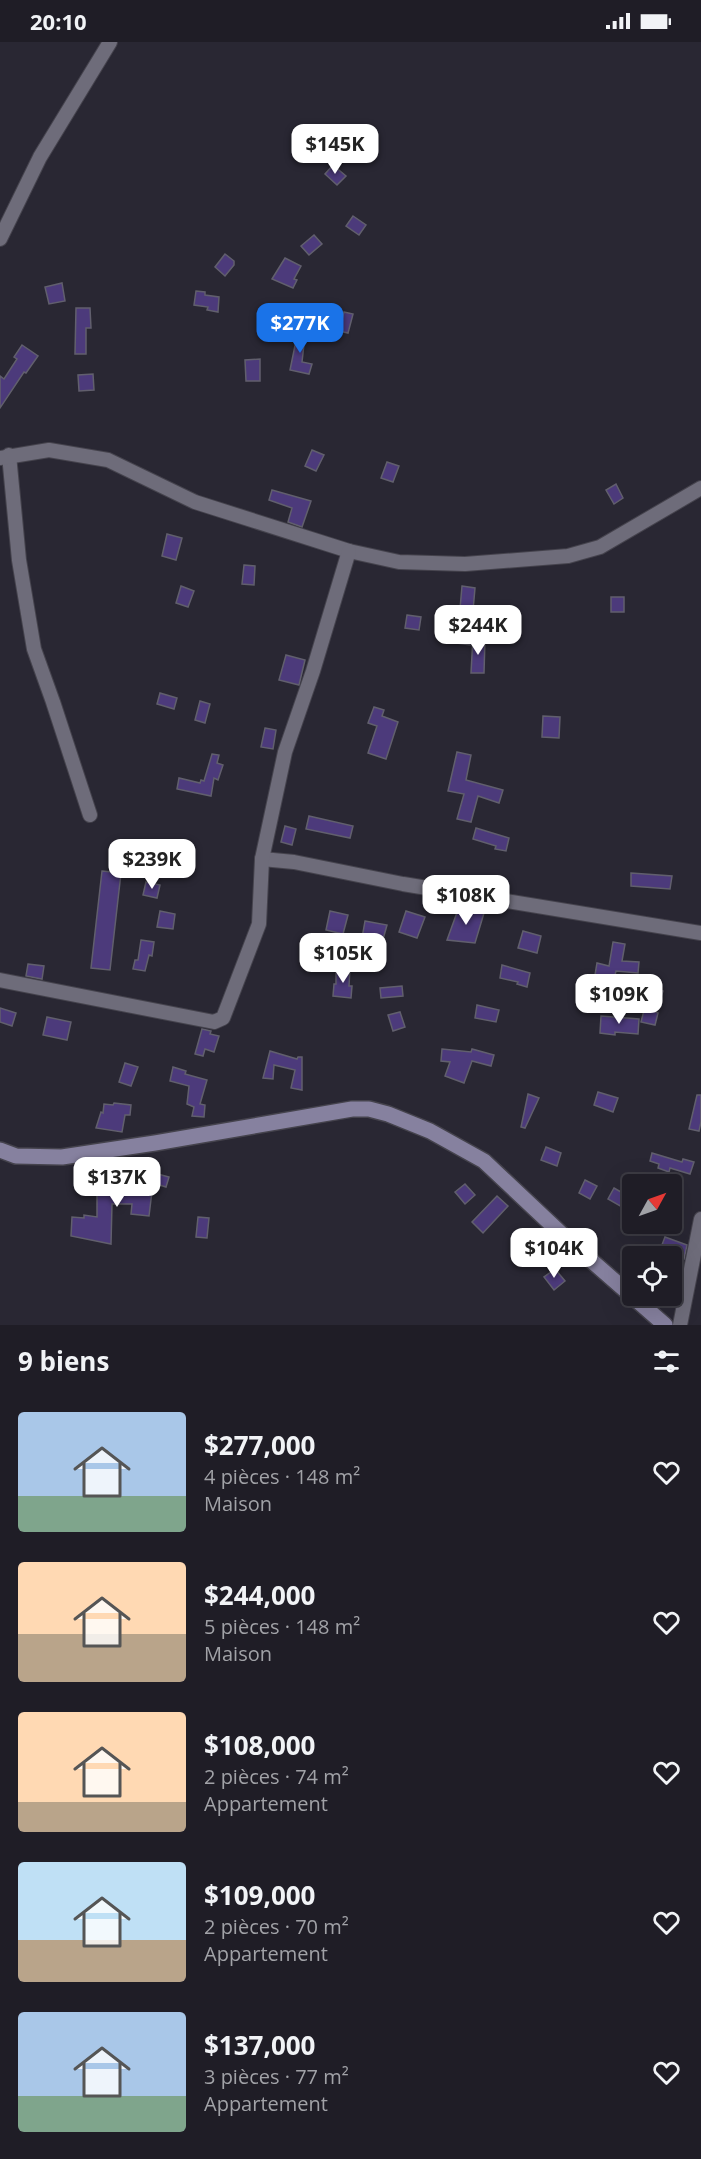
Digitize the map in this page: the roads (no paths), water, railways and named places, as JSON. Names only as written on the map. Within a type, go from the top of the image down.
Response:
[{"type":"main road","points":[[0,1150],[16,1156],[62,1157],[352,1109],[369,1109],[388,1114],[430,1131],[484,1161],[569,1242],[665,1325]]},
{"type":"street","points":[[0,239],[40,157],[110,42]]},
{"type":"street","points":[[90,815],[54,702],[34,649],[4,457],[49,450],[108,460],[195,502],[349,551],[399,562],[465,564],[568,556],[600,547],[701,488]]},
{"type":"street","points":[[0,980],[214,1022],[220,1021],[226,1012],[259,924],[262,859],[285,752],[313,671],[349,551]]},
{"type":"street","points":[[262,859],[294,862],[403,884],[701,933]]},
{"type":"street","points":[[680,1325],[701,1219]]}]
